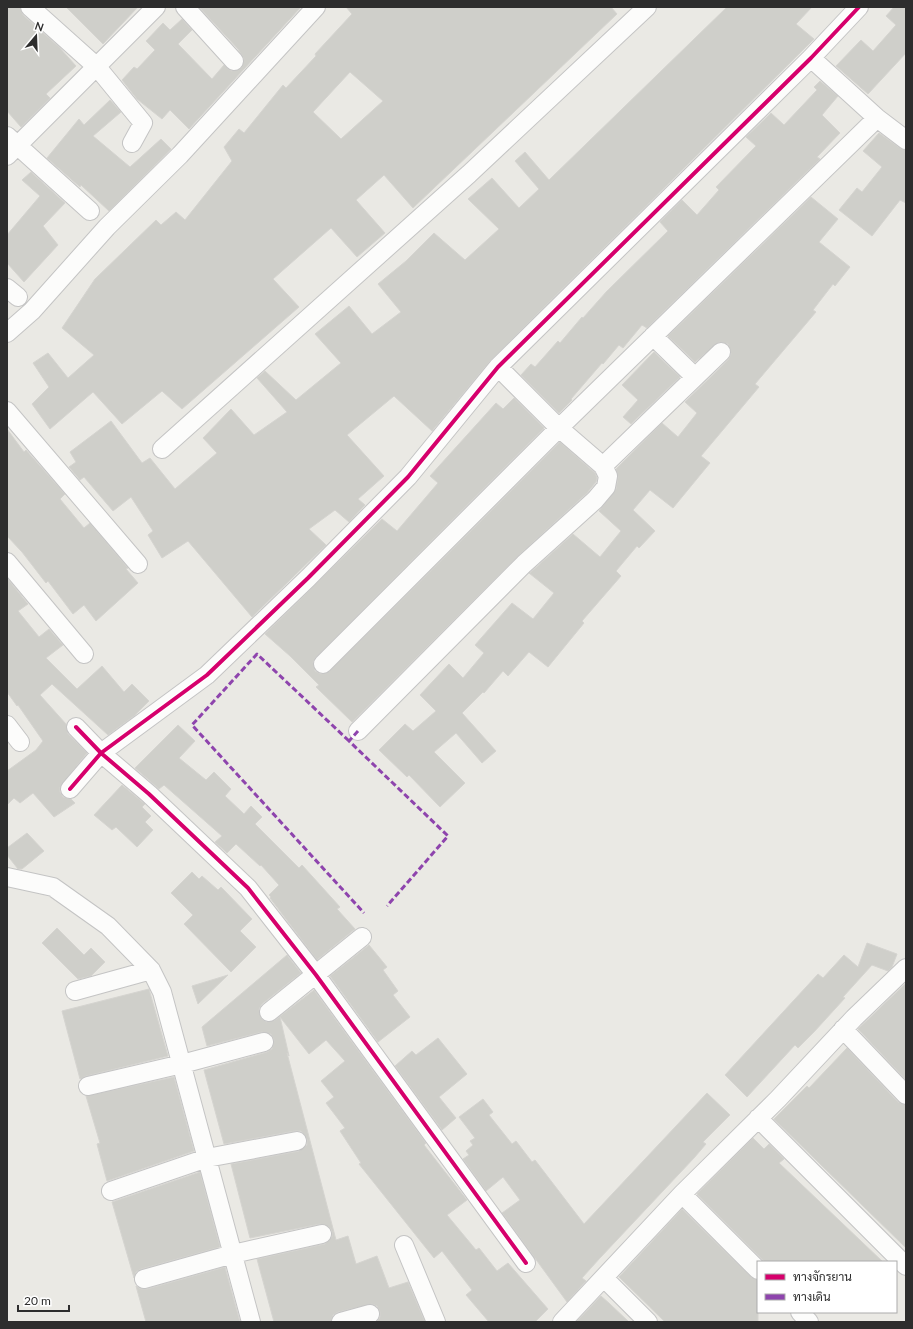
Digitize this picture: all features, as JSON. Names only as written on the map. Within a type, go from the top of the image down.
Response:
[{"type":"street","points":[[30,7],[97,67],[149,127],[132,143]]},
{"type":"street","points":[[90,210],[10,145],[97,67],[156,7]]},
{"type":"street","points":[[185,7],[234,61]]},
{"type":"street","points":[[7,333],[32,311],[107,227],[180,155],[316,7]]},
{"type":"street","points":[[162,449],[470,174],[647,7]]},
{"type":"street","points":[[70,789],[101,753],[207,675],[302,583],[408,477],[498,367],[811,58],[858,7]]},
{"type":"street","points":[[811,58],[877,118],[906,140]]},
{"type":"street","points":[[323,664],[652,336],[877,118]]},
{"type":"street","points":[[652,336],[695,377]]},
{"type":"street","points":[[603,466],[721,352]]},
{"type":"street","points":[[358,731],[524,564],[595,500],[606,487],[608,476],[603,466],[559,428],[498,367]]},
{"type":"street","points":[[7,411],[138,564]]},
{"type":"street","points":[[7,562],[84,654]]},
{"type":"street","points":[[7,724],[20,742]]},
{"type":"street","points":[[76,727],[101,753],[149,794],[248,888],[316,975],[526,1263]]},
{"type":"street","points":[[7,877],[53,887],[108,926],[151,970],[162,992],[251,1322]]},
{"type":"street","points":[[269,1012],[362,937]]},
{"type":"street","points":[[75,991],[151,970]]},
{"type":"street","points":[[562,1322],[682,1194],[758,1118],[843,1029],[904,972]]},
{"type":"street","points":[[843,1029],[906,1094]]},
{"type":"street","points":[[88,1086],[182,1064],[264,1042]]},
{"type":"street","points":[[758,1118],[906,1266]]},
{"type":"street","points":[[111,1191],[207,1158],[297,1141]]},
{"type":"street","points":[[682,1194],[757,1269]]},
{"type":"street","points":[[144,1279],[233,1254],[322,1234]]},
{"type":"street","points":[[404,1244],[436,1322]]},
{"type":"street","points":[[604,1278],[648,1322]]},
{"type":"street","points":[[341,1322],[370,1314]]},
{"type":"building","points":[[7,7],[20,7],[23,15],[59,47],[76,66],[46,94],[50,98],[21,127],[7,111]]},
{"type":"building","points":[[66,7],[138,7],[103,44]]},
{"type":"building","points":[[199,7],[301,7],[189,129],[170,110],[162,119],[137,99],[122,80],[134,67],[137,69],[155,50],[146,41],[163,23],[170,30],[182,19],[192,30],[178,44],[212,79],[224,65],[231,71],[241,68],[244,59],[238,49]]},
{"type":"building","points":[[346,7],[611,7],[617,14],[413,208],[384,175],[356,200],[385,233],[357,257],[331,228],[273,279],[299,307],[182,409],[162,391],[122,424],[93,392],[50,429],[32,404],[49,387],[33,363],[48,353],[68,378],[94,355],[62,328],[95,279],[156,220],[161,225],[176,212],[185,220],[232,161],[224,147],[239,129],[244,133],[283,85],[286,88],[352,14]],"holes":[[[350,72],[383,101],[341,139],[313,112]]]},
{"type":"building","points":[[727,7],[812,7],[796,24],[814,39],[491,360],[432,431],[394,396],[347,435],[384,476],[358,499],[365,505],[349,522],[335,510],[309,529],[326,545],[252,617],[188,541],[162,558],[148,535],[153,531],[131,497],[113,511],[84,477],[80,480],[69,467],[76,462],[70,452],[111,421],[142,463],[150,458],[175,489],[217,453],[203,438],[231,409],[254,435],[287,412],[257,378],[265,371],[296,400],[341,363],[315,334],[349,306],[372,334],[401,312],[378,284],[406,261],[434,233],[465,260],[499,229],[468,199],[492,178],[519,208],[539,189],[515,161],[525,152],[549,180]]},
{"type":"building","points":[[894,7],[906,7],[906,53],[868,94],[836,66],[861,40],[873,51],[896,25],[886,16]]},
{"type":"building","points":[[820,81],[838,96],[822,115],[840,133],[817,157],[820,159],[647,328],[642,325],[623,348],[619,345],[559,413],[521,375],[531,364],[535,367],[558,341],[560,343],[607,291],[668,231],[660,222],[682,200],[697,215],[719,190],[716,187],[756,146],[746,137],[771,113],[784,125],[817,90],[814,87]]},
{"type":"building","points":[[110,100],[121,112],[93,136],[130,167],[161,139],[171,149],[109,211],[81,185],[80,187],[47,158],[79,119],[84,125]]},
{"type":"building","points":[[879,133],[900,148],[906,150],[906,203],[900,200],[872,236],[839,210],[857,188],[862,192],[882,167],[863,151]]},
{"type":"building","points":[[31,172],[65,203],[43,226],[58,245],[24,282],[7,263],[7,235],[40,196],[22,180]]},
{"type":"building","points":[[811,197],[838,219],[819,242],[850,267],[835,286],[833,284],[813,310],[816,312],[755,384],[759,387],[701,456],[710,463],[673,508],[650,490],[633,510],[655,531],[639,548],[637,546],[616,571],[621,576],[582,621],[584,623],[548,667],[529,652],[508,676],[503,671],[484,693],[483,692],[462,713],[496,751],[482,763],[456,733],[434,752],[465,783],[440,807],[409,775],[407,777],[379,750],[405,724],[413,731],[436,711],[420,695],[449,664],[463,678],[484,653],[475,645],[512,603],[533,619],[554,593],[529,573],[573,534],[600,557],[621,531],[599,511],[616,489],[618,477],[616,469],[662,423],[678,437],[697,413],[685,402],[728,360],[731,354],[728,344],[719,342],[695,362],[668,336]]},
{"type":"building","points":[[654,352],[680,377],[631,424],[623,417],[638,400],[622,385]]},
{"type":"building","points":[[514,398],[544,428],[316,657],[313,662],[315,671],[321,674],[330,671],[560,442],[595,473],[597,478],[596,482],[587,493],[517,557],[352,722],[316,687],[319,685],[265,634],[382,519],[397,531],[438,483],[430,476],[496,403],[503,409]]},
{"type":"building","points":[[7,429],[24,452],[26,450],[65,494],[60,499],[84,528],[90,523],[128,568],[126,569],[138,583],[96,621],[84,605],[73,614],[48,581],[46,583],[22,552],[7,536]]},
{"type":"building","points":[[7,578],[28,604],[18,611],[39,637],[49,629],[63,645],[46,658],[77,689],[102,666],[124,692],[132,684],[149,701],[134,716],[108,735],[52,684],[40,695],[66,724],[68,734],[87,753],[60,787],[60,792],[63,797],[71,799],[75,803],[54,817],[33,793],[20,803],[14,798],[7,805],[7,771],[36,750],[43,741],[7,692]]},
{"type":"building","points":[[178,725],[195,741],[179,758],[206,780],[214,772],[231,789],[225,796],[244,814],[251,806],[262,817],[255,824],[299,868],[302,865],[340,907],[337,909],[355,929],[317,960],[270,898],[271,897],[269,895],[279,885],[261,865],[260,866],[236,844],[227,853],[215,842],[222,836],[164,785],[159,789],[135,768]]},
{"type":"building","points":[[122,785],[145,804],[142,807],[151,816],[145,822],[153,830],[137,847],[116,827],[112,830],[94,815]]},
{"type":"building","points":[[27,833],[44,851],[22,869],[18,869],[7,855],[7,848]]},
{"type":"building","points":[[192,872],[199,879],[202,876],[218,890],[221,887],[252,919],[240,931],[256,947],[231,972],[184,924],[193,915],[171,893]]},
{"type":"building","points":[[57,928],[84,955],[91,948],[105,962],[91,976],[78,979],[42,943]]},
{"type":"building","points":[[867,943],[897,954],[892,967],[888,971],[872,965],[814,1032],[798,1048],[795,1045],[747,1097],[725,1075],[818,974],[823,978],[844,955],[858,967]]},
{"type":"building","points":[[369,945],[387,967],[383,970],[398,991],[393,995],[410,1017],[378,1042],[330,976]]},
{"type":"building","points":[[287,955],[301,973],[262,1004],[259,1009],[261,1018],[266,1022],[275,1020],[314,990],[426,1143],[424,1145],[467,1200],[447,1215],[476,1250],[479,1248],[497,1271],[508,1263],[548,1309],[535,1322],[489,1322],[466,1295],[472,1290],[442,1251],[434,1258],[359,1164],[361,1163],[340,1131],[345,1128],[326,1103],[334,1097],[321,1081],[345,1061],[326,1040],[309,1054],[280,1017],[289,1056],[287,1053],[336,1240],[348,1236],[356,1264],[377,1256],[389,1288],[408,1282],[425,1322],[377,1322],[380,1317],[380,1312],[377,1306],[372,1304],[338,1312],[333,1315],[331,1322],[274,1322],[257,1259],[325,1244],[332,1237],[332,1231],[329,1227],[320,1224],[250,1238],[231,1164],[299,1151],[307,1145],[307,1139],[301,1131],[295,1131],[224,1144],[204,1070],[267,1052],[272,1049],[274,1040],[271,1034],[262,1032],[207,1046],[202,1027]]},
{"type":"building","points":[[228,975],[198,1004],[192,986]]},
{"type":"building","points":[[906,983],[906,1080],[858,1029]]},
{"type":"building","points":[[149,989],[168,1056],[86,1076],[80,1079],[62,1011]]},
{"type":"building","points":[[438,1038],[467,1074],[439,1097],[456,1118],[442,1130],[395,1066],[412,1051],[416,1055]]},
{"type":"building","points":[[847,1048],[898,1102],[906,1105],[906,1248],[774,1119],[807,1086],[809,1088]]},
{"type":"building","points":[[174,1077],[194,1151],[107,1181],[97,1144],[100,1143],[86,1096]]},
{"type":"building","points":[[707,1093],[730,1115],[703,1142],[706,1144],[694,1158],[582,1278],[586,1281],[567,1302],[502,1213],[520,1200],[503,1177],[486,1191],[463,1159],[469,1155],[466,1151],[473,1145],[470,1141],[475,1138],[459,1117],[483,1099],[493,1112],[489,1115],[512,1144],[516,1141],[532,1162],[535,1160],[584,1224]]},
{"type":"building","points":[[753,1138],[764,1149],[769,1144],[784,1159],[779,1163],[882,1261],[764,1261],[697,1194]]},
{"type":"building","points":[[200,1172],[220,1247],[141,1269],[136,1272],[134,1278],[112,1202]]},
{"type":"building","points":[[682,1209],[751,1277],[757,1280],[758,1322],[665,1322],[619,1277]]},
{"type":"building","points":[[225,1267],[240,1322],[146,1322],[136,1286],[141,1289],[147,1289]]},
{"type":"building","points":[[601,1296],[610,1304],[629,1322],[576,1322]]},
{"type":"marked path","points":[[349,741],[257,654],[192,725],[364,913]]},
{"type":"marked path","points":[[358,731],[349,741],[448,836],[387,906]]},
{"type":"cycle path","points":[[70,789],[101,753],[207,675],[308,578],[408,477],[498,367],[811,58],[859,7]]},
{"type":"cycle path","points":[[76,727],[101,753],[149,794],[248,888],[316,975],[526,1263]]}]
